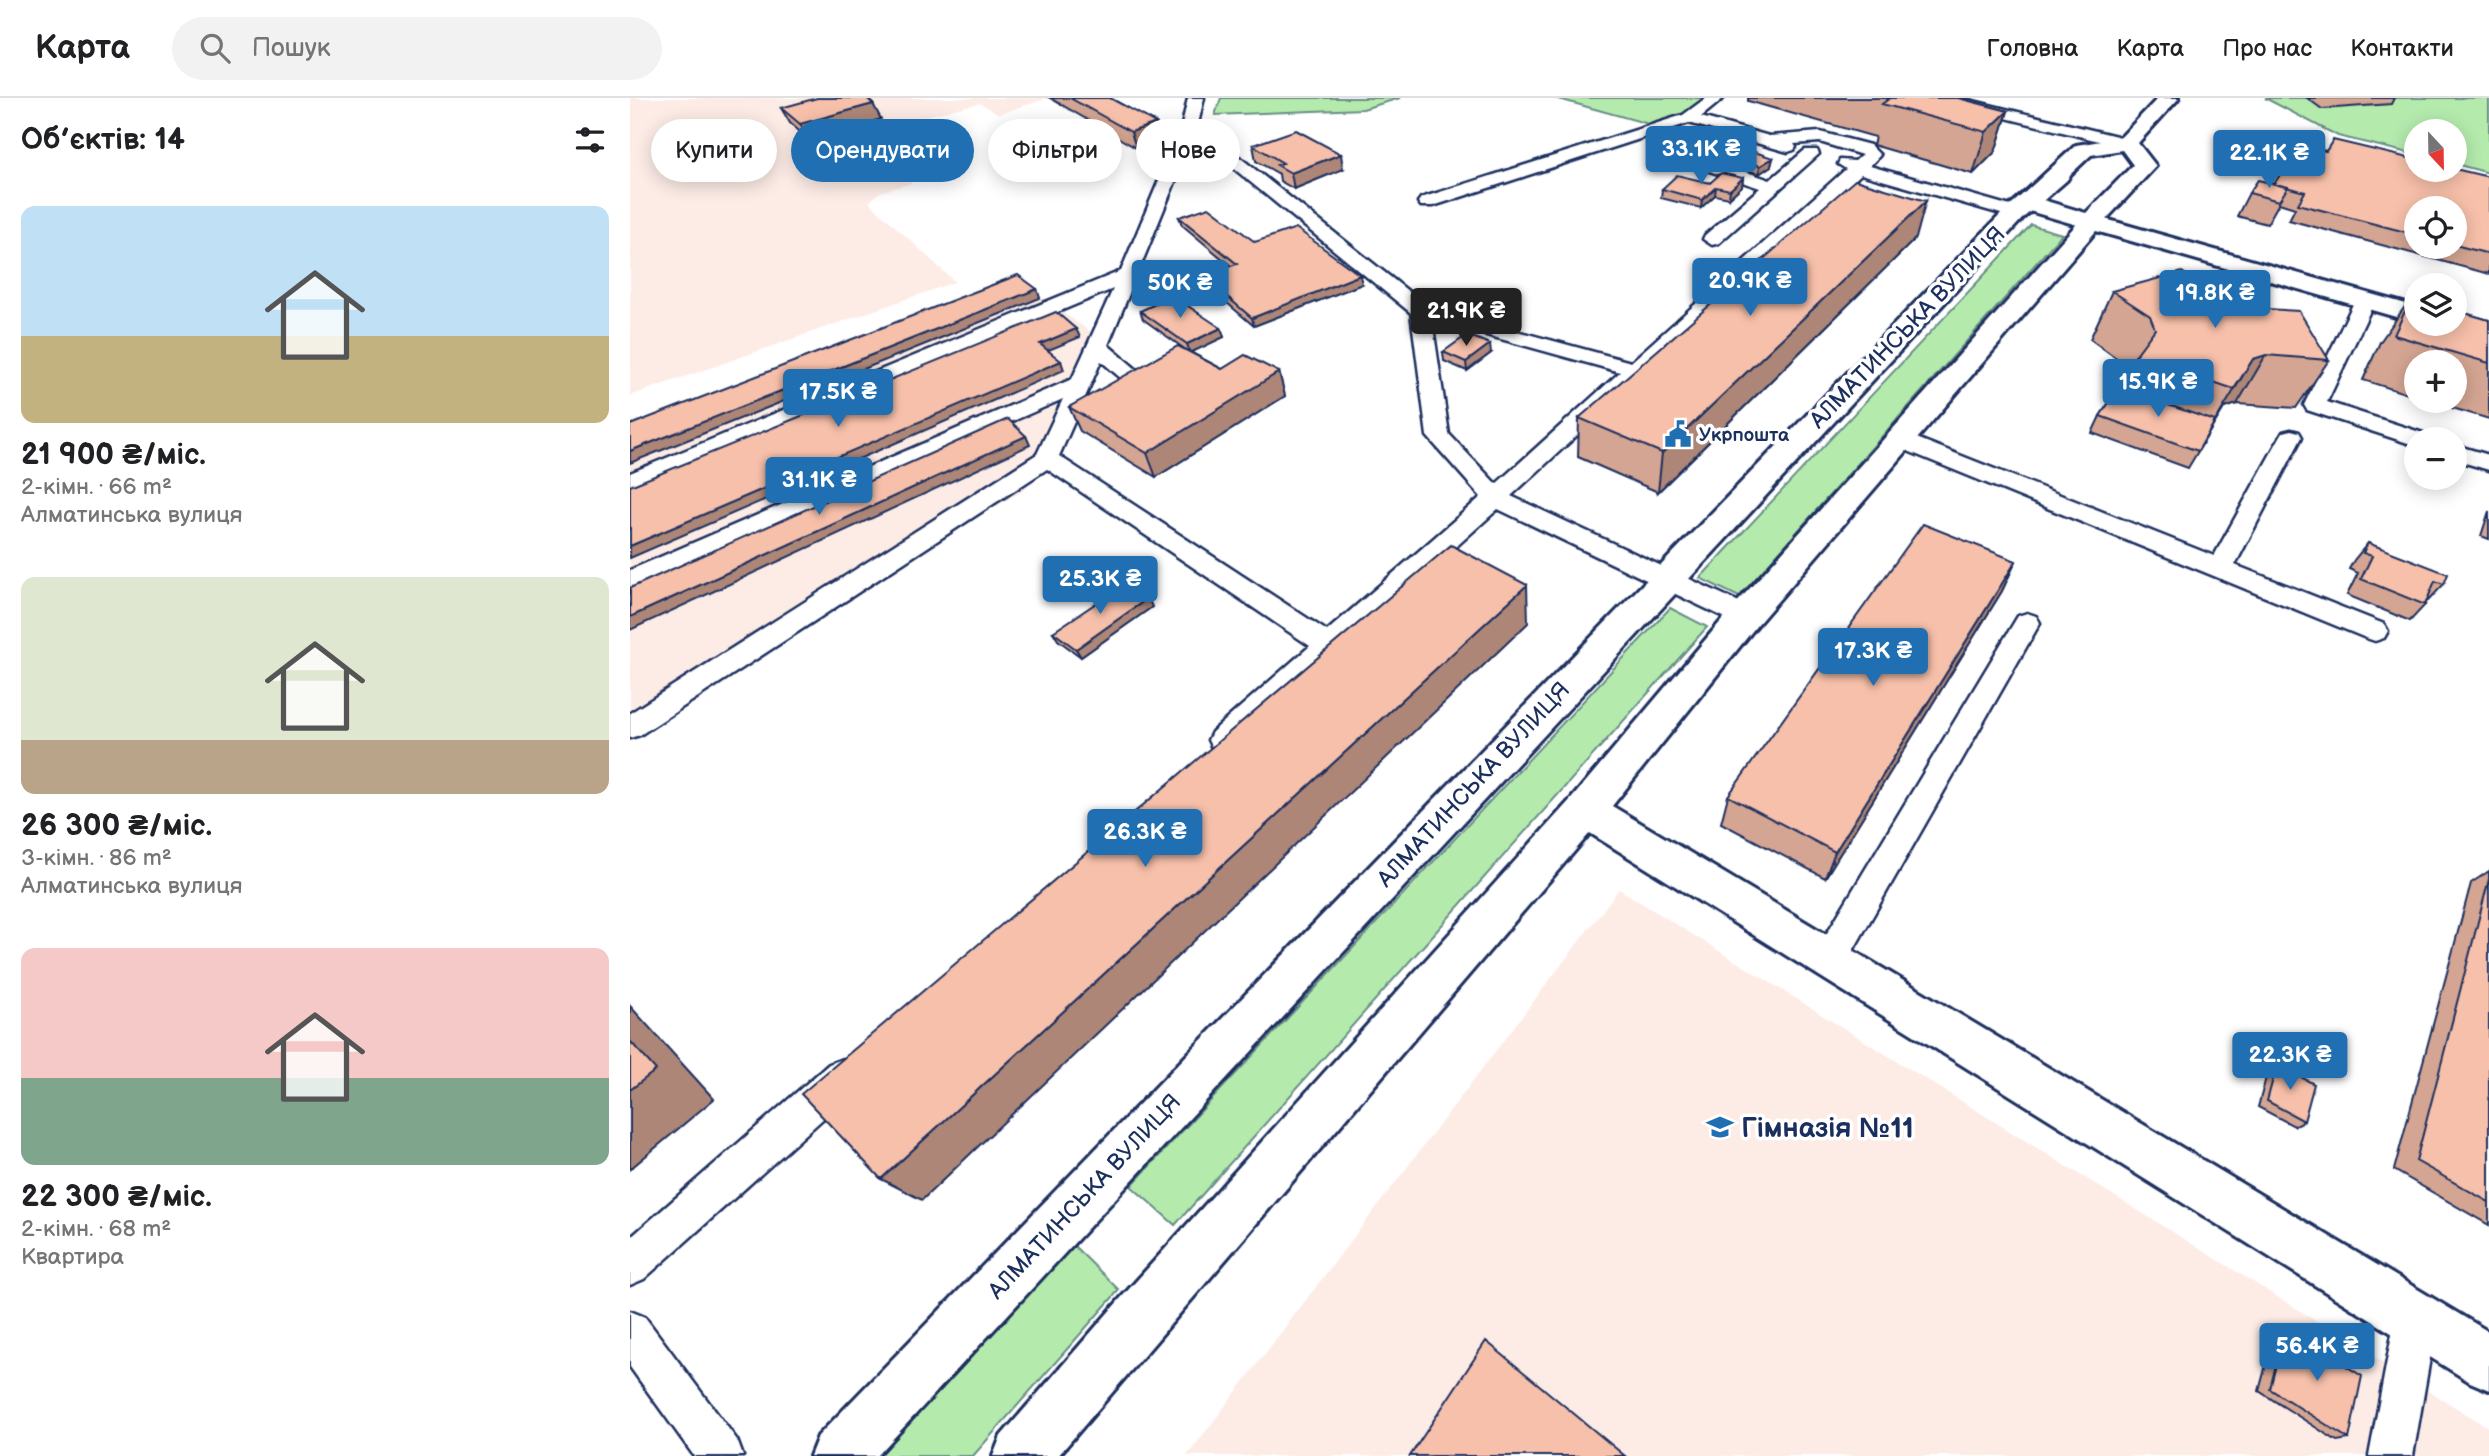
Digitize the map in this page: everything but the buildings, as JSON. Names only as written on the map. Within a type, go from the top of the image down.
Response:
[{"type":"street","points":[[1021,1456],[1139,1318],[1587,810],[1745,616],[2091,222],[2146,166],[2127,143],[2169,98]]},
{"type":"street","name":"АЛМАТИНСЬКА ВУЛИЦЯ","points":[[838,1456],[2021,208],[2084,150],[2127,143]]},
{"type":"street","points":[[2021,208],[2091,222],[2404,311]]},
{"type":"street","points":[[1587,810],[2489,1363]]},
{"type":"lane","points":[[1191,119],[1196,98]]},
{"type":"lane","points":[[1427,202],[1689,118],[1716,98]]},
{"type":"lane","points":[[1942,98],[2127,143]]},
{"type":"lane","points":[[1689,118],[1832,160],[2021,208]]},
{"type":"lane","points":[[1737,131],[1700,162],[1773,187]]},
{"type":"lane","points":[[1712,239],[1773,187],[1832,160],[1870,159],[1872,155],[1870,151],[1820,136],[1769,141]]},
{"type":"lane","points":[[1203,757],[1636,370],[1832,160]]},
{"type":"lane","points":[[1240,166],[1421,311],[1636,370]]},
{"type":"lane","points":[[630,727],[1047,458],[1129,275],[1166,182]]},
{"type":"lane","points":[[630,482],[1129,275]]},
{"type":"lane","points":[[2365,300],[2327,361],[2315,405],[2404,434]]},
{"type":"lane","points":[[1421,311],[1438,436],[1495,498],[1745,616]]},
{"type":"lane","points":[[1096,346],[1139,381]]},
{"type":"lane","points":[[630,580],[1080,383]]},
{"type":"lane","points":[[2221,567],[2291,438]]},
{"type":"lane","points":[[1900,440],[2375,631]]},
{"type":"lane","points":[[2467,456],[2489,463]]},
{"type":"lane","points":[[1047,458],[1329,646]]},
{"type":"lane","points":[[1830,959],[2027,623]]},
{"type":"lane","points":[[630,1265],[859,1062]]},
{"type":"lane","points":[[2391,1456],[2416,1318]]},
{"type":"lane","points":[[630,1332],[722,1456]]},
{"type":"shaded area","points":[[630,98],[1049,98],[999,114],[980,103],[913,119],[791,119],[791,182],[911,182],[880,192],[869,202],[955,282],[630,396]]},
{"type":"shaded area","points":[[1021,283],[1091,332],[1026,489],[630,715],[630,437]]},
{"type":"shaded area","name":"Гімназія №11","points":[[1619,889],[2489,1428],[2489,1456],[1187,1456]]},
{"type":"green space","points":[[1221,98],[1400,98],[1363,109],[1215,115]]},
{"type":"green space","points":[[1555,98],[1705,98],[1663,128]]},
{"type":"green space","points":[[2265,98],[2489,98],[2489,173],[2468,167],[2468,119],[2404,119],[2404,152],[2338,136]]},
{"type":"green space","points":[[2031,225],[2062,234],[1739,597],[1700,578]]},
{"type":"green space","points":[[1670,608],[1707,627],[1175,1225],[1131,1186]]},
{"type":"green space","points":[[1073,1245],[1119,1290],[973,1456],[875,1456]]},
{"type":"place","name":"Укрпошта","points":[[1678,434]]},
{"type":"place","name":"Гімназія №11","points":[[1720,1127]]}]
